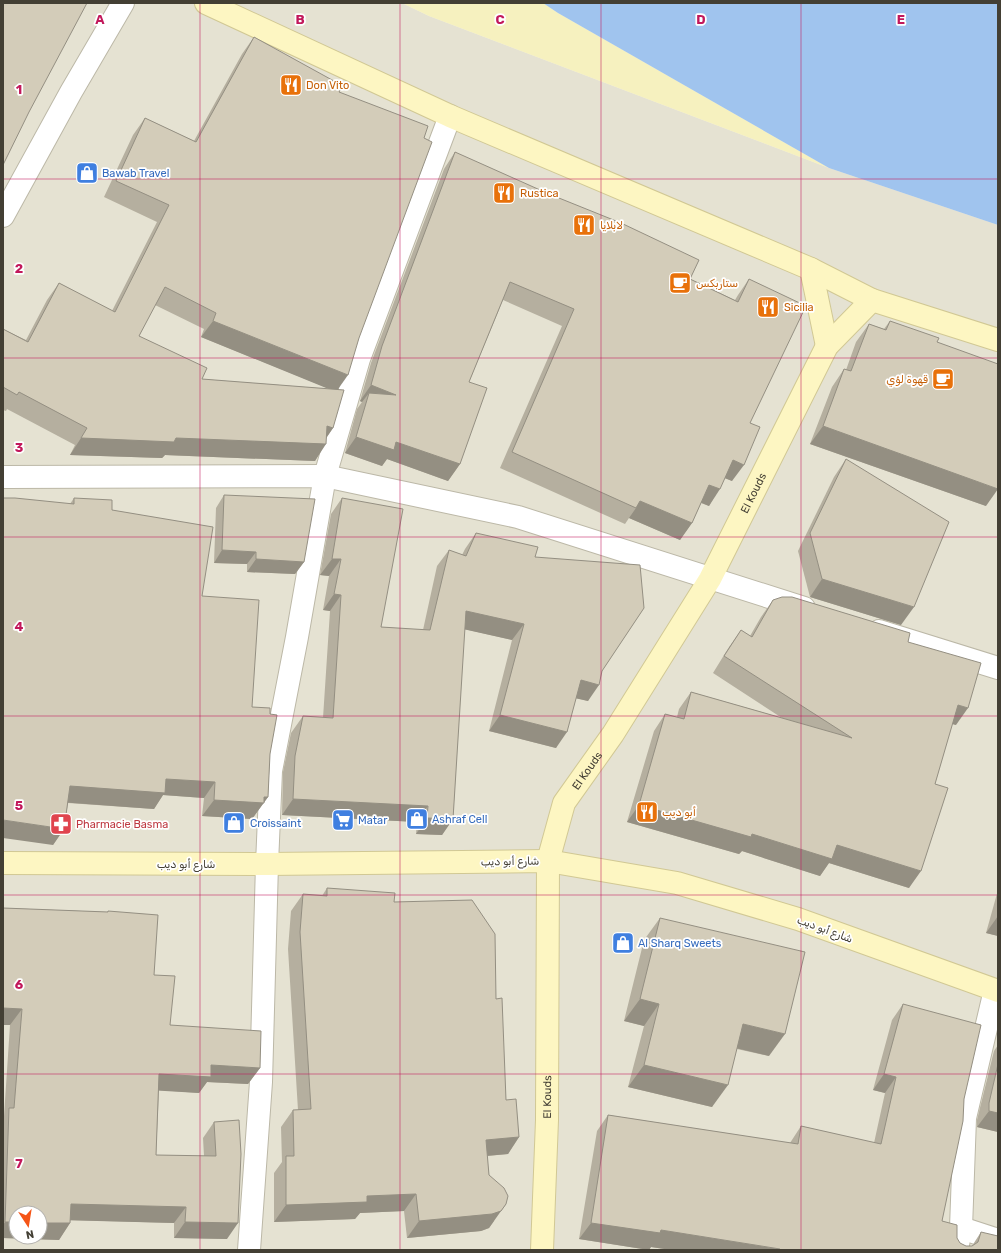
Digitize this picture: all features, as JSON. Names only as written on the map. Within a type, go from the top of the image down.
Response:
[{"type":"main road","points":[[206,3],[450,116],[811,269],[872,300],[998,340]]},
{"type":"main road","points":[[811,269],[827,346]]},
{"type":"main road","name":"El Kouds","points":[[542,1250],[547,1120],[548,861],[564,803],[613,734],[710,579],[827,346],[872,300]]},
{"type":"main road","name":"شارع أبو ديب","points":[[3,863],[267,864],[548,861],[677,883],[798,919],[996,990]]},
{"type":"street","points":[[3,216],[71,92],[123,3]]},
{"type":"street","points":[[250,1250],[261,1082],[271,771],[297,637],[325,476],[359,359],[450,116]]},
{"type":"street","points":[[3,477],[325,476],[518,517],[824,614]]},
{"type":"street","points":[[862,626],[998,668]]},
{"type":"street","points":[[957,1250],[961,1228],[965,1118],[996,990]]},
{"type":"street","points":[[961,1228],[998,1240]]},
{"type":"shaded area","points":[[3,3],[402,3],[429,16],[829,168],[998,225],[998,1250],[3,1250]]},
{"type":"sand","points":[[402,3],[543,3],[829,168],[429,16]]},
{"type":"water","points":[[543,3],[998,3],[998,225],[829,168]]},
{"type":"building","points":[[3,3],[87,3],[29,112],[3,165]]},
{"type":"building","points":[[254,37],[343,86],[339,92],[428,126],[424,138],[432,142],[359,338],[348,375],[213,321],[216,313],[165,287],[139,336],[207,368],[202,379],[344,390],[333,428],[327,426],[326,444],[176,438],[174,442],[81,438],[87,428],[19,392],[17,395],[3,387],[3,329],[28,342],[59,283],[115,312],[169,205],[116,181],[145,118],[196,142]]},
{"type":"building","points":[[455,152],[549,194],[621,223],[699,260],[690,279],[738,302],[749,279],[806,306],[750,423],[760,427],[744,465],[733,460],[720,489],[709,485],[692,523],[640,501],[636,508],[512,452],[574,309],[510,282],[469,382],[487,388],[460,464],[396,442],[394,450],[356,437],[369,393],[396,395],[371,385],[382,346]]},
{"type":"building","points":[[890,321],[939,338],[937,342],[998,364],[998,489],[823,426],[844,369],[851,371],[869,324],[886,330]]},
{"type":"building","points":[[846,459],[949,522],[914,607],[822,579],[810,533]]},
{"type":"building","points":[[224,495],[315,499],[304,562],[256,559],[256,552],[222,550]]},
{"type":"building","points":[[3,498],[74,504],[74,498],[112,500],[112,510],[213,527],[202,596],[259,600],[252,707],[270,708],[270,714],[277,715],[270,754],[268,797],[264,797],[264,803],[214,800],[215,782],[166,779],[165,793],[70,786],[64,829],[3,820]]},
{"type":"building","points":[[342,498],[403,509],[381,627],[430,630],[449,550],[466,556],[476,533],[538,547],[535,557],[640,565],[644,608],[602,671],[599,685],[581,680],[567,732],[500,715],[524,624],[466,611],[453,819],[427,818],[428,806],[293,799],[295,756],[303,716],[333,718],[341,595],[334,594],[341,559],[332,559]]},
{"type":"building","points":[[782,597],[792,597],[910,633],[908,642],[981,663],[968,708],[958,705],[935,784],[948,788],[921,871],[837,845],[832,859],[752,834],[751,837],[639,805],[665,714],[684,719],[691,692],[852,738],[724,656],[741,630],[752,637],[773,600]]},
{"type":"building","points":[[327,888],[395,893],[394,902],[472,900],[495,934],[496,999],[502,998],[506,1100],[516,1099],[519,1137],[486,1140],[489,1175],[504,1188],[508,1196],[506,1204],[501,1211],[492,1214],[419,1221],[416,1194],[367,1196],[367,1202],[286,1205],[286,1156],[294,1156],[293,1110],[311,1109],[300,932],[303,894],[327,896]]},
{"type":"building","points":[[3,908],[108,911],[158,915],[154,975],[175,976],[170,1025],[261,1031],[260,1068],[211,1065],[211,1077],[159,1074],[156,1155],[216,1156],[214,1122],[239,1120],[241,1154],[238,1223],[185,1222],[186,1207],[71,1204],[70,1223],[48,1223],[48,1205],[8,1205],[8,1222],[5,1222],[9,1108],[14,1108],[22,1009],[3,1008]]},
{"type":"building","points":[[660,918],[805,952],[785,1034],[743,1024],[728,1085],[644,1065],[659,1004],[640,999]]},
{"type":"building","points":[[903,1004],[981,1025],[964,1099],[963,1121],[942,1221],[957,1225],[957,1238],[960,1243],[966,1246],[972,1246],[978,1242],[981,1232],[998,1236],[998,1250],[780,1250],[661,1230],[660,1233],[591,1223],[608,1115],[798,1144],[801,1126],[881,1144],[896,1077],[884,1074]]},
{"type":"building","points":[[998,1064],[998,1113],[989,1111],[989,1103]]},
{"type":"place","name":"Don Vito","points":[[291,85]]},
{"type":"place","name":"Bawab Travel","points":[[87,173]]},
{"type":"place","name":"Rustica","points":[[504,193]]},
{"type":"place","name":"لابلايا","points":[[584,225]]},
{"type":"place","name":"ستاربكس","points":[[680,283]]},
{"type":"place","name":"Sicilia","points":[[768,307]]},
{"type":"place","name":"قهوة لؤي","points":[[943,379]]},
{"type":"place","name":"أبو ديب","points":[[647,812]]},
{"type":"place","name":"Ashraf Cell","points":[[417,819]]},
{"type":"place","name":"Matar","points":[[343,820]]},
{"type":"place","name":"Croissaint","points":[[234,823]]},
{"type":"place","name":"Pharmacie Basma","points":[[61,824]]},
{"type":"place","name":"Al Sharq Sweets","points":[[623,943]]}]
